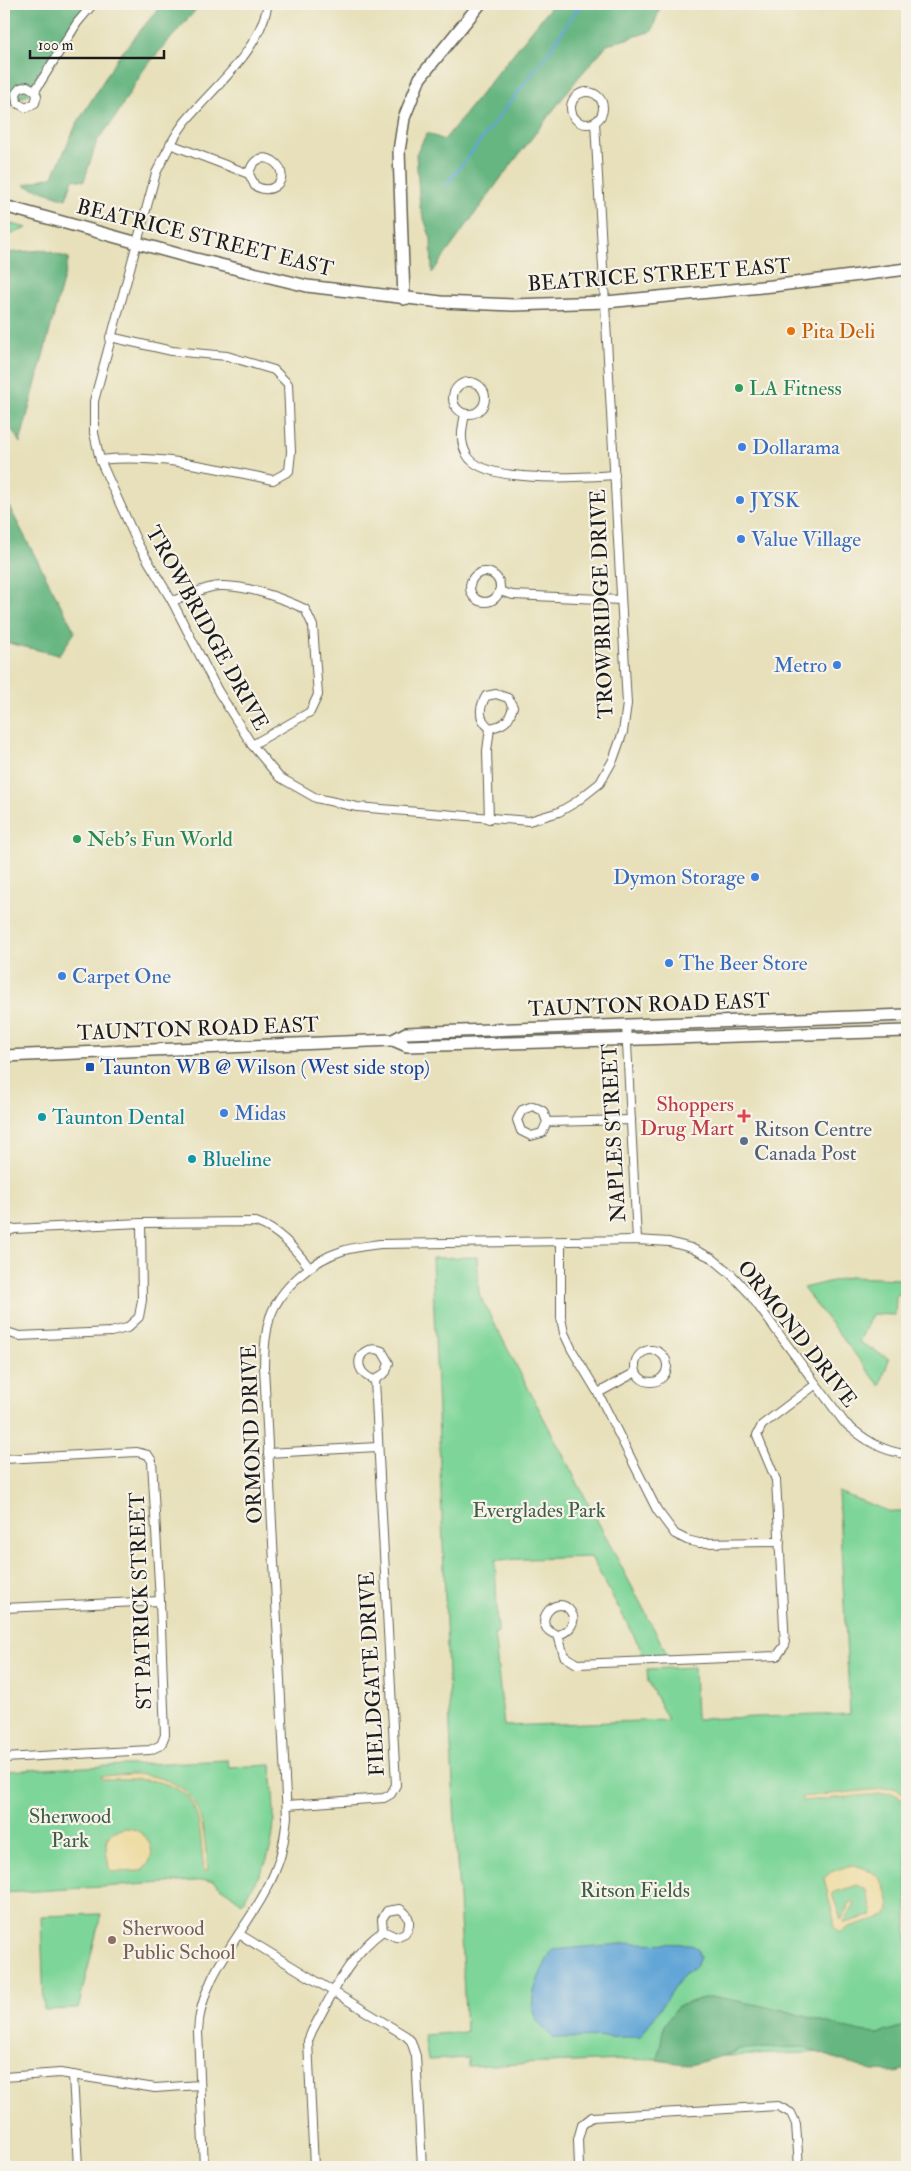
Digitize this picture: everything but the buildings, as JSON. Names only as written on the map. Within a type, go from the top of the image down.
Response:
[{"type":"main road","points":[[404,298],[399,167],[400,134],[404,118],[420,78],[480,4]]},
{"type":"main road","name":"BEATRICE STREET EAST","points":[[4,206],[136,243],[307,286],[404,298],[504,304],[606,302],[772,286],[907,269]]},
{"type":"main road","name":"TAUNTON ROAD EAST","points":[[393,1040],[406,1033],[907,1015]]},
{"type":"main road","name":"TAUNTON ROAD EAST","points":[[4,1056],[393,1040],[407,1046],[627,1041],[907,1031]]},
{"type":"street","points":[[35,91],[77,23],[93,4]]},
{"type":"street","name":"TROWBRIDGE DRIVE","points":[[268,4],[265,21],[248,52],[184,123],[170,144],[156,173],[94,401],[94,433],[100,460],[138,544],[172,601],[218,691],[252,746],[279,777],[316,798],[357,807],[529,821],[558,812],[594,787],[613,760],[623,732],[627,704],[596,122]]},
{"type":"street","points":[[581,93],[596,95],[602,103],[603,113],[596,122],[581,124],[573,117],[571,106],[573,100],[581,93]]},
{"type":"street","points":[[170,144],[249,174],[255,186],[265,189],[270,189],[278,183],[281,173],[278,164],[274,160],[264,158],[254,162],[249,174]]},
{"type":"street","points":[[100,460],[122,458],[197,463],[273,480],[289,471],[291,452],[288,384],[274,370],[227,356],[172,351],[110,337]]},
{"type":"street","points":[[473,382],[482,388],[485,402],[480,411],[465,414],[456,408],[452,397],[461,384],[473,382]]},
{"type":"street","points":[[465,414],[460,439],[467,457],[486,470],[545,478],[615,476]]},
{"type":"street","points":[[172,601],[218,586],[241,588],[287,600],[305,609],[313,626],[318,695],[310,712],[252,746]]},
{"type":"street","points":[[499,591],[513,595],[621,600]]},
{"type":"street","points":[[496,694],[508,698],[513,707],[509,720],[501,726],[490,728],[484,723],[481,716],[481,706],[486,696],[496,694]]},
{"type":"street","points":[[489,819],[487,751],[490,728]]},
{"type":"street","name":"NAPLES STREET","points":[[626,1024],[637,1240]]},
{"type":"street","points":[[533,1106],[543,1111],[547,1122],[542,1133],[531,1136],[521,1131],[517,1120],[522,1110],[533,1106]]},
{"type":"street","points":[[547,1122],[631,1120]]},
{"type":"street","points":[[4,1233],[14,1228],[141,1223],[256,1222],[269,1227],[283,1237],[309,1267]]},
{"type":"street","points":[[4,1331],[19,1336],[111,1332],[127,1328],[139,1318],[142,1300],[141,1223]]},
{"type":"street","name":"ORMOND DRIVE","points":[[204,2167],[198,2032],[200,2010],[210,1982],[277,1867],[286,1831],[287,1805],[264,1343],[271,1316],[283,1296],[309,1267],[342,1251],[380,1244],[637,1240],[681,1244],[712,1258],[748,1292],[844,1422],[862,1438],[884,1448],[907,1454]]},
{"type":"street","points":[[560,1242],[561,1318],[564,1332],[572,1350],[598,1393],[657,1510],[675,1534],[687,1540],[700,1543],[780,1542]]},
{"type":"street","points":[[372,1349],[382,1351],[389,1363],[386,1372],[375,1380],[364,1375],[359,1366],[361,1356],[372,1349]]},
{"type":"street","points":[[645,1351],[655,1351],[663,1356],[666,1361],[665,1371],[658,1379],[648,1381],[636,1372],[635,1362],[637,1357],[645,1351]]},
{"type":"street","points":[[598,1393],[636,1372]]},
{"type":"street","name":"FIELDGATE DRIVE","points":[[287,1805],[384,1798],[392,1794],[396,1785],[375,1380]]},
{"type":"street","points":[[558,1635],[564,1656],[577,1664],[777,1656],[785,1645],[776,1480],[771,1463],[758,1440],[758,1429],[815,1385]]},
{"type":"street","points":[[268,1453],[378,1447]]},
{"type":"street","name":"ST PATRICK STREET","points":[[4,1459],[138,1452],[148,1456],[153,1467],[165,1735],[161,1746],[150,1750],[4,1758]]},
{"type":"street","points":[[4,1608],[160,1601]]},
{"type":"street","points":[[314,2167],[308,2041],[334,1990],[356,1956],[370,1940],[383,1931]]},
{"type":"street","points":[[239,1934],[334,1990],[411,2040],[416,2056],[422,2167]]},
{"type":"street","points":[[4,2077],[60,2073],[155,2088],[200,2086]]},
{"type":"street","points":[[73,2075],[78,2167]]},
{"type":"street","points":[[579,2167],[578,2139],[582,2125],[592,2117],[778,2106],[791,2113],[796,2124],[799,2167]]},
{"type":"green space","points":[[4,4],[92,4],[36,89],[4,110]]},
{"type":"green space","points":[[162,4],[201,4],[144,69],[113,121],[97,141],[84,181],[73,179],[66,199],[24,185],[53,176],[76,125],[117,59]]},
{"type":"green space","points":[[553,4],[661,4],[652,31],[607,45],[578,78],[501,178],[432,273],[431,239],[420,207],[416,154],[427,133],[444,140]]},
{"type":"green space","points":[[4,222],[27,228],[4,237]]},
{"type":"green space","points":[[44,250],[69,258],[20,443],[4,416],[4,253]]},
{"type":"green space","points":[[4,497],[75,632],[59,655],[4,642]]},
{"type":"green space","name":"Ritson Fields","points":[[477,1257],[479,1294],[668,1656],[642,1657],[641,1649],[591,1557],[495,1560],[498,1633],[494,1633],[504,1726],[668,1720],[648,1682],[647,1669],[694,1667],[696,1719],[850,1714],[838,1492],[891,1512],[907,1512],[907,2049],[468,2066],[468,2058],[428,2060],[424,2035],[466,2032],[450,1727],[432,1258]]},
{"type":"green space","points":[[849,1277],[901,1279],[900,1294],[896,1295],[895,1315],[872,1314],[859,1342],[889,1359],[880,1386],[803,1288]]},
{"type":"green space","name":"Sherwood Park","points":[[228,1760],[229,1767],[271,1765],[274,1803],[272,1842],[264,1866],[242,1903],[212,1880],[4,1893],[4,1771]]},
{"type":"green space","points":[[101,1914],[78,2009],[44,2010],[41,1916]]},
{"type":"green space","points":[[703,1998],[722,1998],[783,2010],[860,2032],[877,2034],[907,2025],[907,2069],[896,2072],[873,2071],[801,2047],[740,2049],[690,2065],[658,2060],[664,2025],[678,2006]]},
{"type":"sand","points":[[132,1774],[155,1777],[172,1783],[185,1791],[194,1802],[200,1816],[208,1870],[204,1871],[200,1829],[196,1813],[186,1796],[177,1789],[165,1784],[139,1779],[102,1779],[101,1776]]},
{"type":"sand","points":[[894,1788],[907,1795],[907,1801],[892,1793],[802,1801],[801,1797]]},
{"type":"sand","points":[[126,1828],[141,1833],[146,1838],[152,1851],[151,1858],[141,1871],[112,1872],[109,1869],[106,1844],[111,1834]]},
{"type":"sand","points":[[848,1866],[866,1869],[873,1873],[879,1878],[887,1892],[890,1910],[886,1916],[849,1927],[839,1933],[834,1927],[824,1878],[831,1872]],"holes":[[[858,1885],[867,1891],[873,1915],[845,1923],[855,1903],[852,1901],[849,1903],[848,1909],[841,1920],[832,1893]]]},
{"type":"water","points":[[631,1943],[689,1944],[697,1948],[700,1957],[696,1967],[684,1974],[640,2037],[553,2038],[535,2017],[533,2009],[534,1992],[552,1950]]},
{"type":"waterway","points":[[4,7],[8,4]]},
{"type":"waterway","points":[[447,184],[546,56],[575,12],[585,4]]},
{"type":"place","name":"Pita Deli","points":[[791,331]]},
{"type":"place","name":"LA Fitness","points":[[739,388]]},
{"type":"place","name":"Dollarama","points":[[742,447]]},
{"type":"place","name":"JYSK","points":[[740,500]]},
{"type":"place","name":"Value Village","points":[[741,539]]},
{"type":"place","name":"Metro","points":[[837,665]]},
{"type":"place","name":"Neb's Fun World","points":[[77,839]]},
{"type":"place","name":"Dymon Storage","points":[[755,877]]},
{"type":"place","name":"The Beer Store","points":[[669,963]]},
{"type":"place","name":"Carpet One","points":[[62,976]]},
{"type":"place","name":"Taunton WB @ Wilson (West side stop)","points":[[90,1067]]},
{"type":"place","name":"Midas","points":[[224,1113]]},
{"type":"place","name":"Shoppers Drug Mart","points":[[744,1116]]},
{"type":"place","name":"Taunton Dental","points":[[42,1117]]},
{"type":"place","name":"Ritson Centre Canada Post","points":[[744,1141]]},
{"type":"place","name":"Blueline","points":[[192,1159]]},
{"type":"place","name":"Sherwood Public School","points":[[112,1940]]},
{"type":"park label","name":"Everglades Park","points":[[539,1510]]}]
